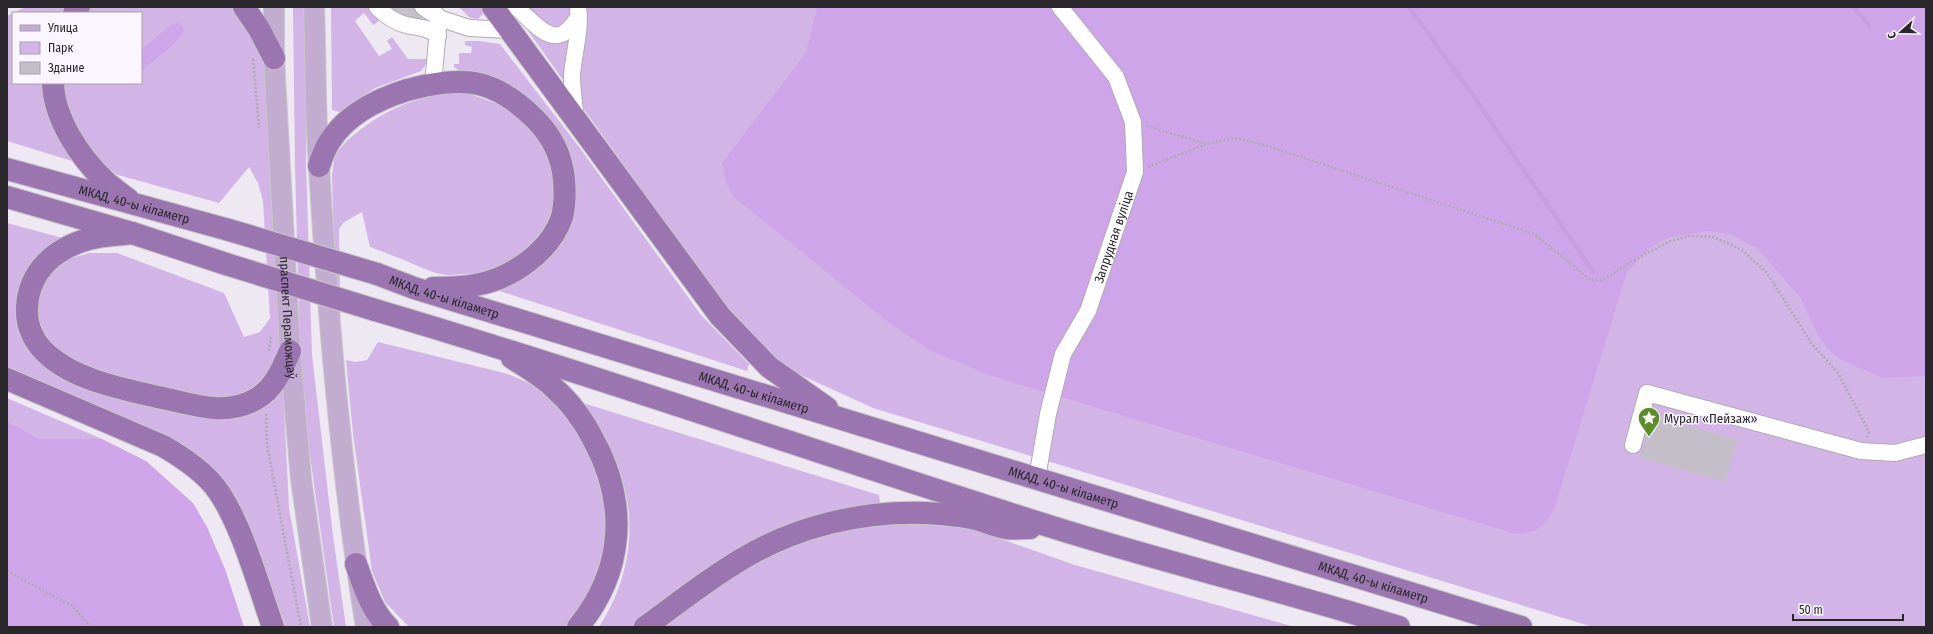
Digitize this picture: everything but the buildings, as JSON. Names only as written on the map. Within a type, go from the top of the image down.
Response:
[{"type":"highway","points":[[244,7],[259,29],[263,58]]},
{"type":"highway","points":[[493,7],[720,316],[769,367],[843,419]]},
{"type":"highway","points":[[53,84],[57,105],[64,124],[77,148],[104,180],[135,205]]},
{"type":"highway","points":[[318,166],[330,140],[356,113],[399,92],[434,84],[478,84],[498,92],[524,108],[543,127],[557,148],[563,174],[565,194],[562,216],[551,237],[536,255],[518,269],[497,279],[476,285],[452,288],[414,288]]},
{"type":"highway","name":"МКАД, 40-ы кіламетр","points":[[7,170],[229,230],[377,274],[414,288],[1521,627]]},
{"type":"highway","points":[[7,197],[132,233],[375,310],[495,345],[1054,528],[1327,604],[1399,627]]},
{"type":"highway","points":[[132,233],[89,239],[50,258],[35,274],[28,295],[26,317],[33,338],[48,356],[70,369],[100,382],[145,394],[215,408],[242,405],[256,399],[266,392],[280,376],[290,351]]},
{"type":"highway","points":[[495,345],[554,387],[574,409],[589,431],[604,459],[613,487],[617,514],[616,542],[604,588],[594,606],[578,627]]},
{"type":"highway","points":[[7,379],[163,446],[188,460],[211,482],[226,505],[239,532],[273,627]]},
{"type":"highway","points":[[645,627],[701,585],[742,558],[794,534],[829,522],[850,518],[914,513],[947,514],[976,519],[1007,528],[1054,528]]},
{"type":"highway","points":[[356,564],[368,597],[380,619],[388,627]]},
{"type":"main road","name":"праспект Пераможцаў","points":[[274,7],[263,58],[301,479],[322,627]]},
{"type":"main road","points":[[314,7],[318,166],[338,424],[356,564],[366,627]]},
{"type":"lane","points":[[516,7],[541,30],[556,37],[569,30],[578,11]]},
{"type":"lane","name":"Запрудная вуліца","points":[[1037,478],[1048,414],[1063,354],[1088,311],[1135,172],[1133,122],[1116,77],[1060,7]]},
{"type":"lane","points":[[385,8],[390,19],[406,25],[428,28],[438,36]]},
{"type":"lane","points":[[427,10],[470,28],[510,30]]},
{"type":"lane","points":[[427,10],[438,36],[434,84]]},
{"type":"lane","points":[[577,123],[572,89],[572,74],[580,30],[578,11]]},
{"type":"lane","points":[[1633,446],[1647,393],[1861,451],[1896,453],[1926,445]]},
{"type":"path","points":[[260,134],[263,58]]},
{"type":"path","points":[[1133,122],[1207,144]]},
{"type":"path","points":[[1135,172],[1207,144],[1235,138],[1271,147],[1534,234],[1591,280],[1603,280],[1627,264],[1670,241],[1689,236],[1714,237],[1742,250],[1767,273],[1812,344],[1838,373],[1869,432],[1861,451]]},
{"type":"path","points":[[268,355],[271,329]]},
{"type":"path","points":[[266,392],[267,445],[301,627]]},
{"type":"path","points":[[7,571],[72,606],[91,627]]},
{"type":"green space","points":[[25,7],[68,7],[64,12],[15,12]]},
{"type":"green space","points":[[87,7],[234,7],[262,48],[268,77],[281,321],[280,356],[265,381],[239,398],[195,398],[65,361],[44,344],[35,303],[39,284],[52,268],[68,259],[90,253],[117,253],[224,293],[244,337],[260,332],[270,318],[263,201],[258,183],[249,167],[219,203],[118,175],[100,164],[81,143],[58,84],[142,84],[142,12],[83,12]]},
{"type":"green space","points":[[293,7],[307,7],[306,164],[312,355],[333,536],[346,627],[334,627],[310,456],[300,356]]},
{"type":"green space","points":[[331,7],[371,7],[379,21],[373,25],[364,13],[355,21],[379,56],[392,49],[387,41],[392,37],[408,59],[430,59],[421,71],[375,88],[340,112],[332,110]]},
{"type":"green space","points":[[459,7],[482,7],[485,12],[478,19],[470,18]]},
{"type":"green space","points":[[511,7],[1926,7],[1926,627],[1593,627],[873,408],[790,370],[738,325]]},
{"type":"green space","points":[[12,14],[12,84],[42,84],[43,93],[50,114],[82,164],[7,141],[7,16]]},
{"type":"green space","points":[[465,41],[500,44],[579,147],[701,315],[749,364],[747,371],[490,288],[552,248],[558,136],[454,67],[454,64],[459,64],[459,53],[471,53],[472,47],[465,45]]},
{"type":"green space","points":[[463,92],[506,108],[522,118],[534,131],[550,163],[555,186],[553,207],[547,221],[540,234],[530,245],[520,254],[507,262],[480,272],[450,275],[432,272],[370,247],[362,212],[344,222],[339,229],[341,359],[337,358],[332,175],[336,154],[338,150],[355,134],[380,116],[392,110],[419,99]]},
{"type":"green space","points":[[7,223],[70,240],[19,323],[23,341],[35,357],[188,413],[283,387],[289,508],[310,627],[286,627],[261,563],[222,481],[7,369]]},
{"type":"green space","points":[[378,342],[508,374],[538,387],[556,402],[602,466],[613,551],[574,627],[409,627],[385,602],[372,571],[353,434],[346,360],[355,362],[367,360]]},
{"type":"green space","points":[[7,398],[102,439],[40,439],[7,421]]},
{"type":"green space","points":[[583,403],[879,495],[880,502],[666,601],[632,627],[599,627],[610,608],[625,568],[628,548],[628,506],[624,485],[614,456],[602,433]]},
{"type":"green space","points":[[886,521],[974,524],[978,531],[1075,565],[1295,627],[664,627],[725,581],[778,551],[839,531]]},
{"type":"shaded area","points":[[817,7],[1926,7],[1926,376],[1883,378],[1841,360],[1827,348],[1818,335],[1800,297],[1757,248],[1730,234],[1708,231],[1670,237],[1651,247],[1627,272],[1554,510],[1539,528],[1530,532],[1516,534],[989,375],[931,351],[892,325],[735,198],[728,186],[722,163],[806,53]]},
{"type":"shaded area","points":[[177,23],[183,27],[184,31],[173,45],[142,70],[142,49],[171,25]]},
{"type":"shaded area","points":[[7,421],[40,439],[102,439],[146,461],[193,503],[207,527],[225,569],[244,627],[7,627]]},
{"type":"waterway","points":[[1409,7],[1477,101],[1593,272]]},
{"type":"waterway","points":[[1854,7],[1869,26]]},
{"type":"tunnel","points":[[392,10],[415,9]]},
{"type":"place","name":"Мурал «Пейзаж»","points":[[1649,438]]}]
